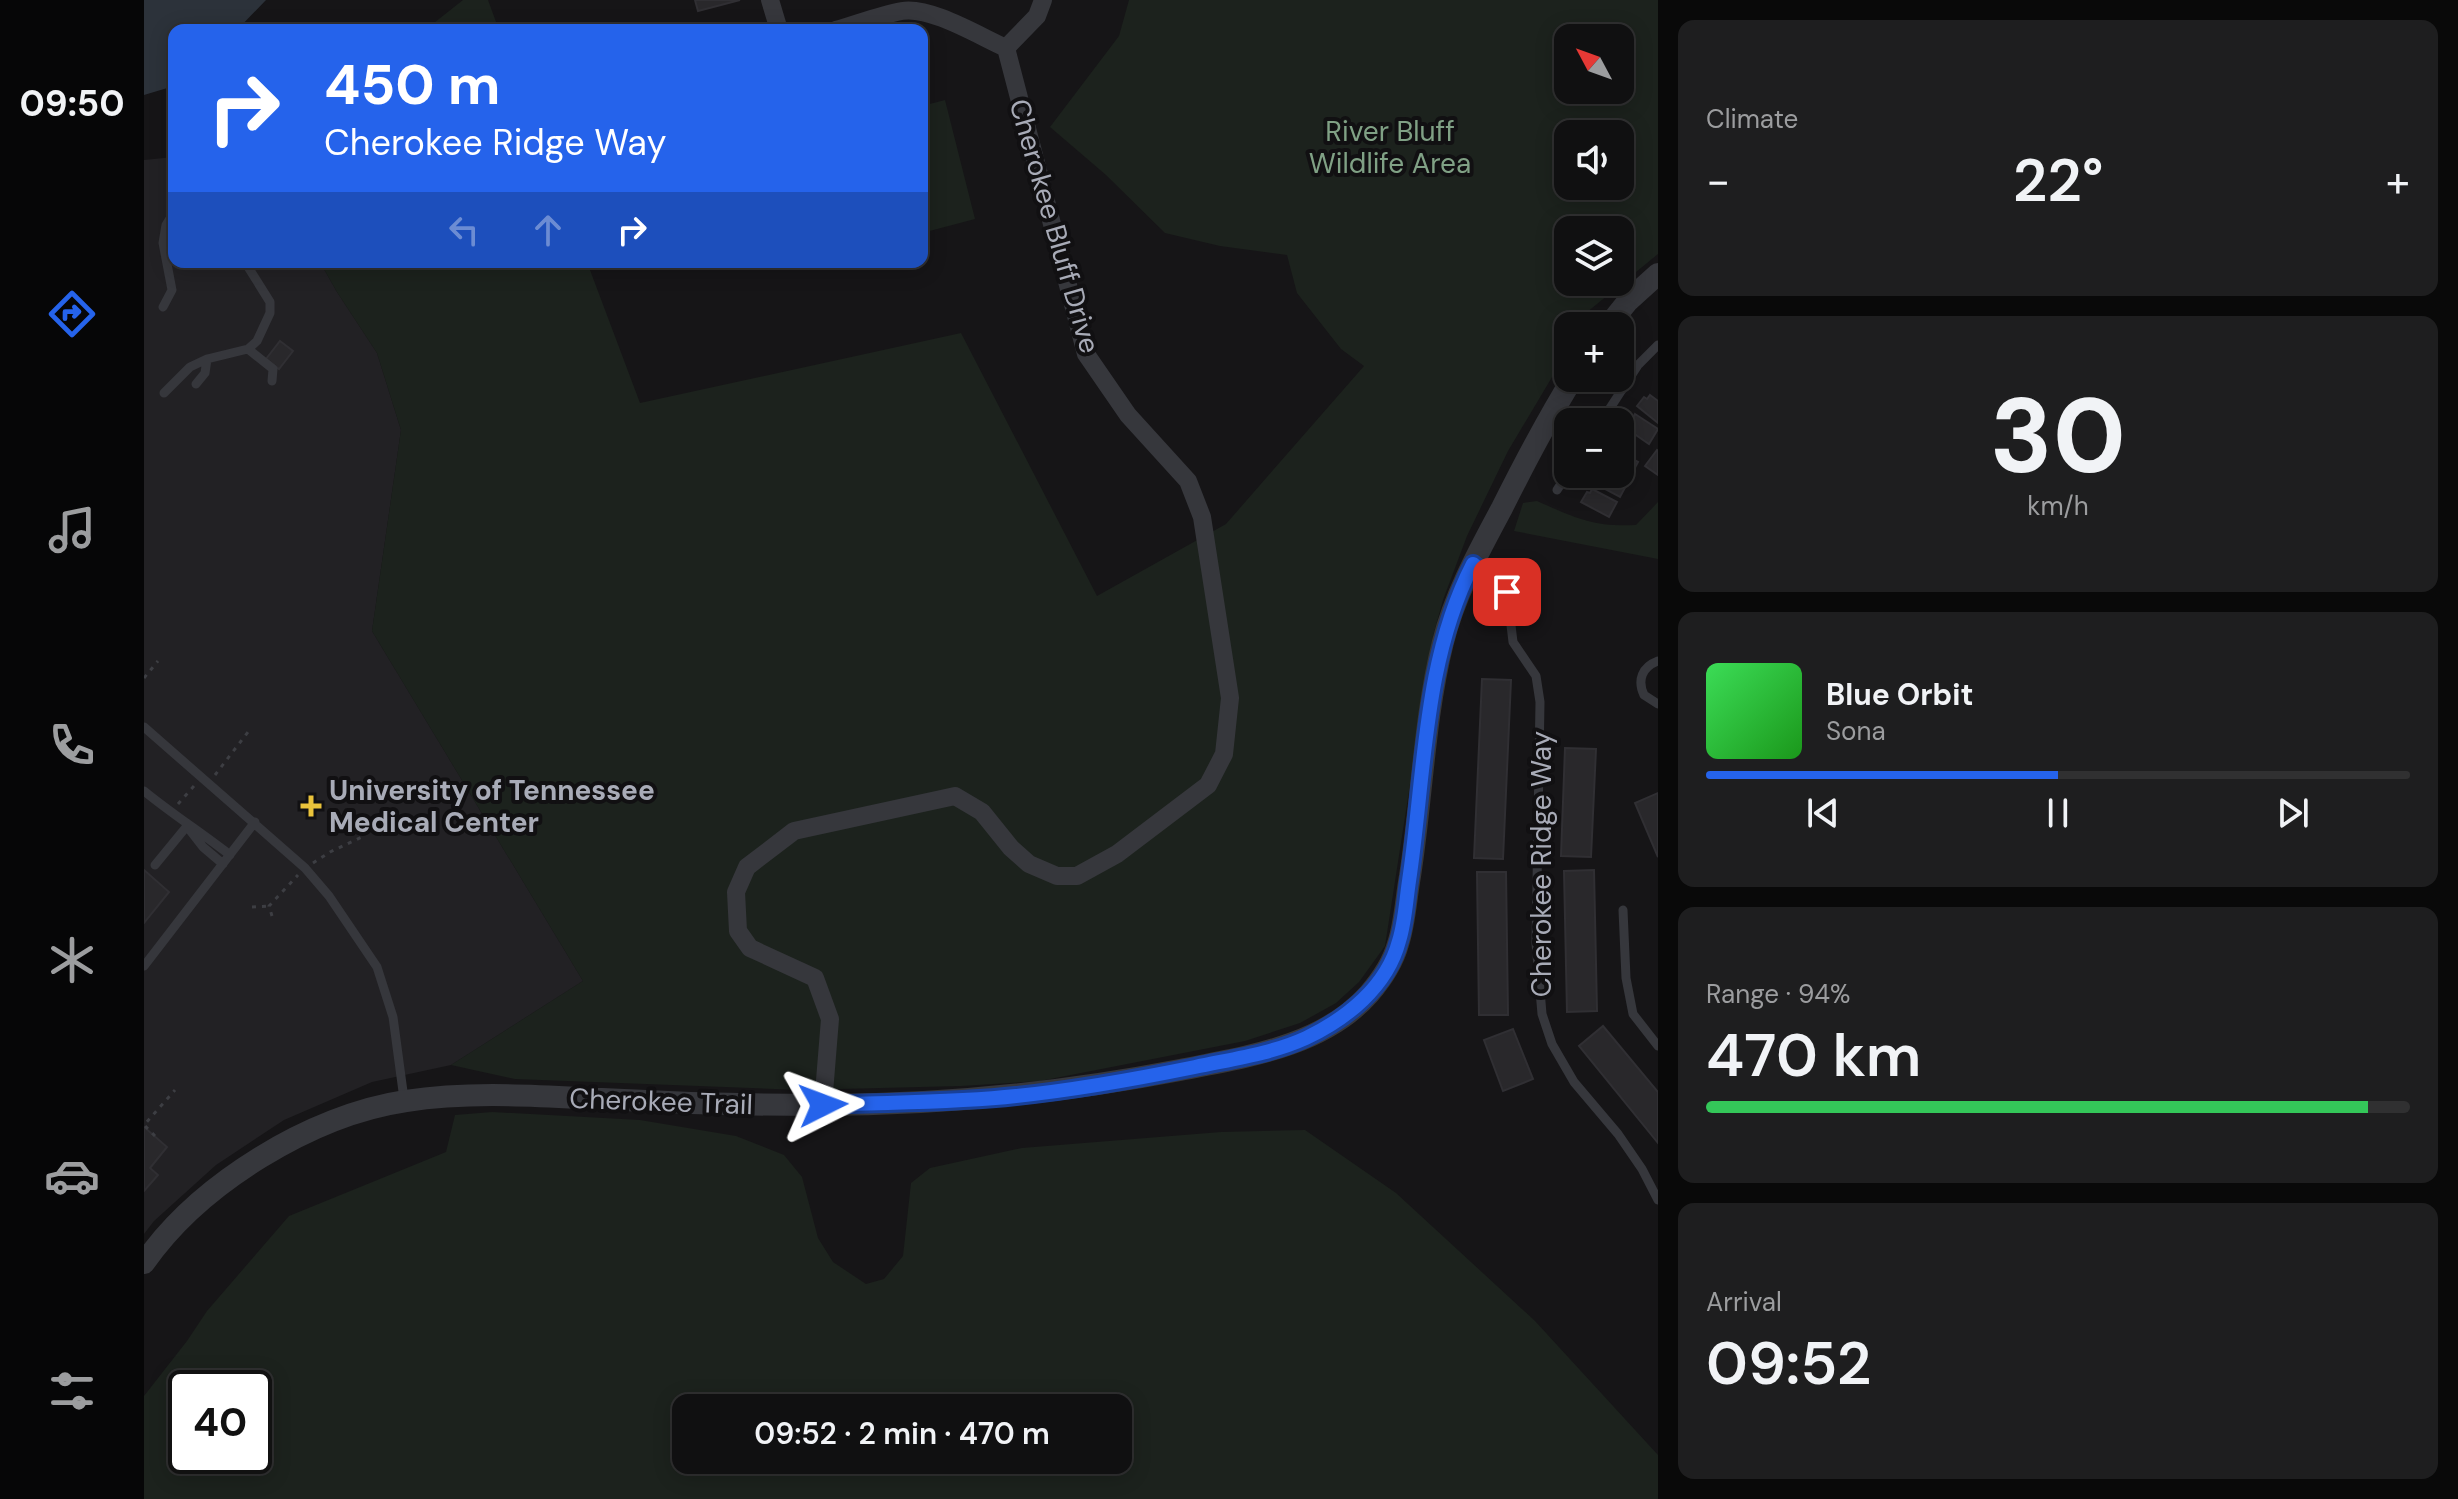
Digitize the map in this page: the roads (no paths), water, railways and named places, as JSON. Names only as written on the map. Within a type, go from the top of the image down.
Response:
[{"type":"street","points":[[770,0],[777,24]]},
{"type":"street","points":[[857,24],[904,11],[939,15],[965,31],[1006,48],[1037,16],[1043,0]]},
{"type":"street","name":"Cherokee Bluff Drive","points":[[823,1105],[830,1019],[815,978],[750,948],[738,931],[736,892],[747,867],[794,831],[955,796],[982,812],[1011,848],[1029,864],[1057,876],[1077,876],[1117,854],[1208,785],[1224,754],[1230,698],[1202,517],[1188,481],[1128,415],[1086,354],[1006,48]]},
{"type":"street","points":[[1619,312],[1658,274]]},
{"type":"street","name":"Cherokee Trail","points":[[144,1263],[181,1220],[246,1167],[285,1144],[349,1114],[404,1101],[503,1095],[674,1103],[823,1105],[1013,1097],[1102,1085],[1265,1052],[1306,1038],[1353,1010],[1382,977],[1399,941],[1419,817],[1434,682],[1458,597],[1565,392]]},
{"type":"lane","points":[[163,307],[172,290],[163,243],[168,222]]},
{"type":"lane","points":[[164,393],[190,367],[207,359],[248,349],[257,341],[270,313],[270,302],[249,268]]},
{"type":"lane","points":[[1610,408],[1638,365],[1658,345]]},
{"type":"lane","points":[[248,349],[273,369],[272,381]]},
{"type":"lane","points":[[196,384],[205,373],[207,359]]},
{"type":"lane","name":"Cherokee Ridge Way","points":[[1473,564],[1507,592],[1513,642],[1536,676],[1540,702],[1536,943],[1542,1014],[1552,1044],[1574,1082],[1618,1134],[1658,1200]]},
{"type":"lane","points":[[1658,661],[1646,668],[1640,681],[1644,695],[1658,704]]},
{"type":"lane","points":[[144,727],[255,822],[320,883],[377,967],[393,1017],[404,1101]]},
{"type":"lane","points":[[144,791],[187,826],[208,837],[230,855]]},
{"type":"lane","points":[[144,966],[255,822]]},
{"type":"lane","points":[[187,826],[203,847],[223,864]]},
{"type":"lane","points":[[155,865],[187,826]]},
{"type":"lane","points":[[1623,910],[1626,978],[1633,1014],[1658,1046]]},
{"type":"place","name":"University of Tennessee Medical Center","points":[[311,806]]},
{"type":"park label","name":"River Bluff Wildlife Area","points":[[1390,147]]}]
